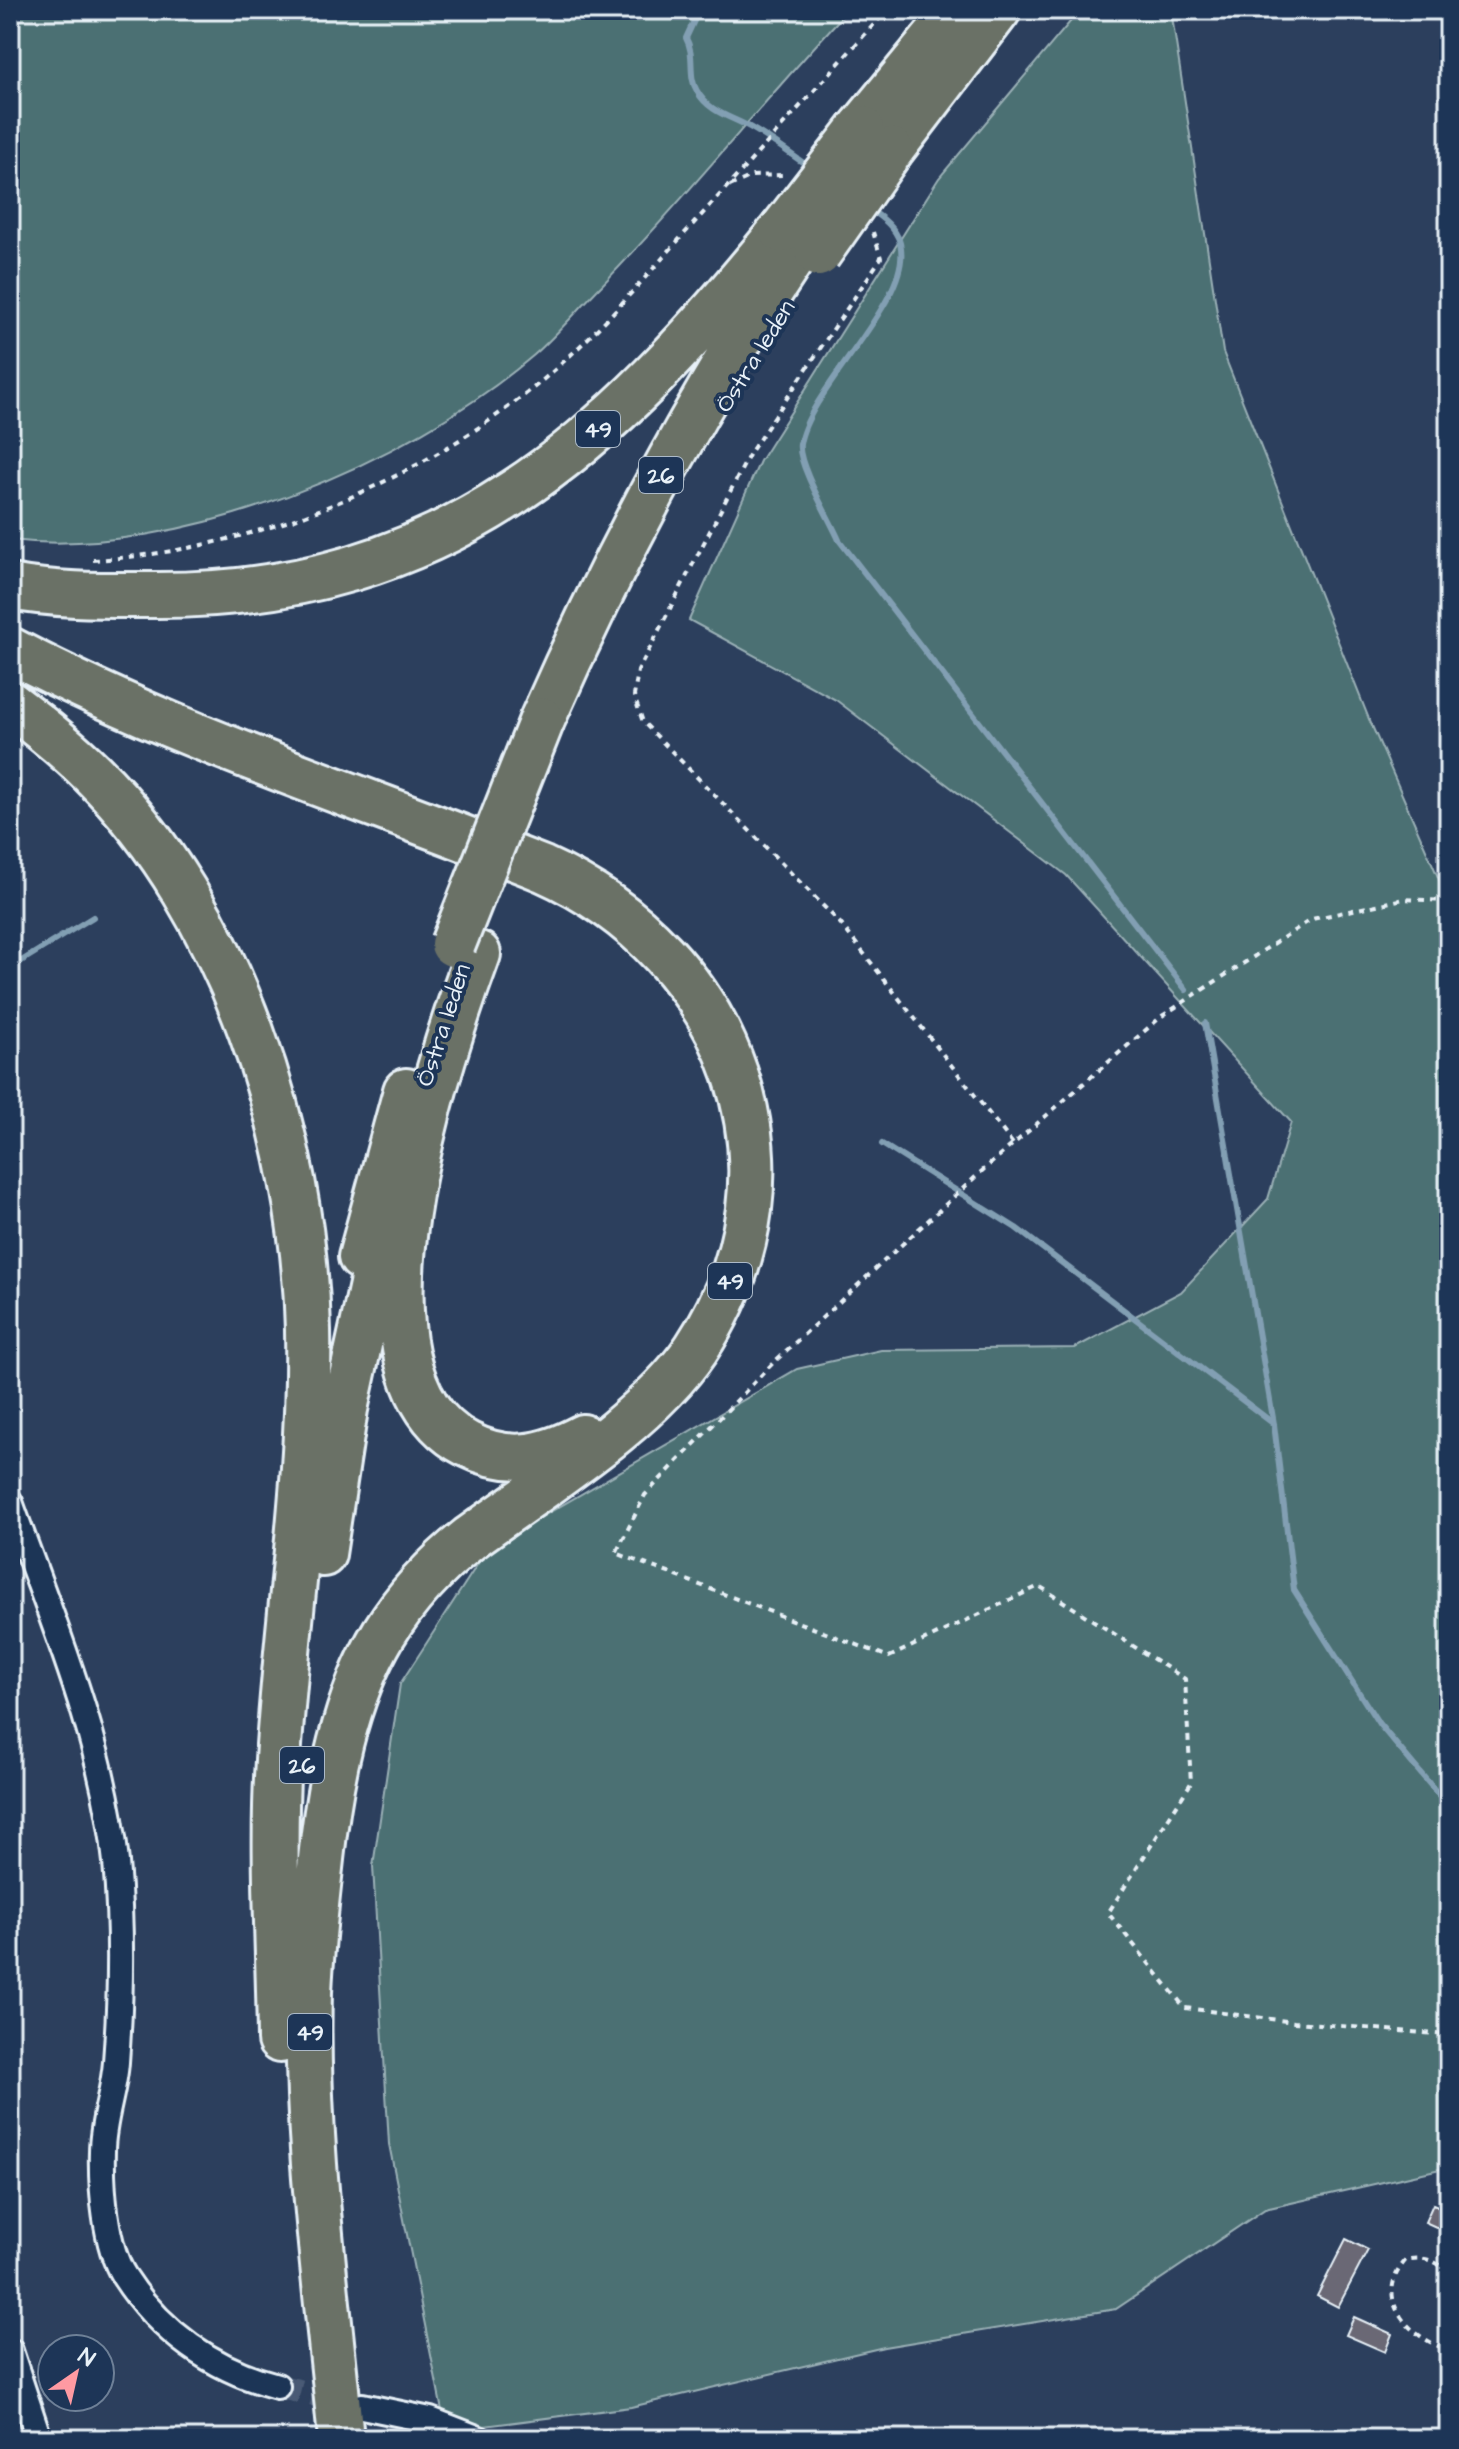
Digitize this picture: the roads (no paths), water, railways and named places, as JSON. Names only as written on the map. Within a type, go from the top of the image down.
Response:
[{"type":"highway","points":[[876,139],[958,10]]},
{"type":"highway","name":"26","points":[[278,1939],[292,1712],[324,1442],[363,1250],[386,1158],[549,724],[621,549],[682,436],[801,242],[973,10]]},
{"type":"highway","name":"26","points":[[876,139],[998,10]]},
{"type":"highway","name":"49","points":[[10,587],[74,595],[198,595],[270,587],[364,564],[450,530],[507,498],[610,420],[711,317],[801,242]]},
{"type":"highway","name":"49","points":[[10,650],[61,677],[193,733],[543,869],[597,896],[637,927],[673,961],[703,1001],[729,1054],[744,1099],[750,1143],[743,1236],[732,1277],[696,1348],[645,1406],[460,1546],[413,1592],[384,1635],[341,1743],[323,1837],[309,1993],[316,2184],[347,2428]]},
{"type":"highway","name":"49","points":[[10,664],[131,721],[562,891],[624,932],[674,983],[692,1010],[720,1065],[736,1146],[738,1185],[723,1261],[706,1303],[687,1336],[647,1385],[581,1438],[549,1453],[523,1459],[495,1455],[474,1447],[453,1437],[436,1420],[420,1398],[409,1372],[399,1322],[408,1216],[420,1146],[466,950]]},
{"type":"highway","name":"26","points":[[10,704],[93,774],[179,883],[217,951],[248,1027],[291,1172],[304,1260],[308,1331],[298,1544],[278,1763],[275,1874],[285,2156],[315,2439]]},
{"type":"highway","name":"Östra leden","points":[[347,2428],[315,2294],[301,2104],[297,1955],[302,1758],[320,1579],[345,1409],[369,1292],[418,1099],[466,950]]},
{"type":"street","points":[[10,1502],[91,1734],[116,1860],[121,1973],[116,2066],[101,2149],[107,2223],[123,2274],[177,2335],[207,2359],[240,2376],[277,2386]]},
{"type":"street","points":[[10,2351],[39,2439]]},
{"type":"street","points":[[347,2428],[430,2420],[479,2439]]},
{"type":"waterway","points":[[699,10],[686,38],[691,52],[694,85],[702,98],[715,110],[760,133],[809,167]]},
{"type":"waterway","points":[[868,208],[895,232],[900,243],[900,265],[892,290],[877,316],[807,422],[800,453],[809,478],[839,540],[1186,990]]},
{"type":"waterway","points":[[10,968],[93,917]]},
{"type":"waterway","points":[[1205,1023],[1274,1424],[1294,1590],[1379,1724],[1449,1807]]},
{"type":"waterway","points":[[882,1144],[1016,1228],[1274,1424]]},
{"type":"tunnel","points":[[277,2386],[345,2402]]}]
